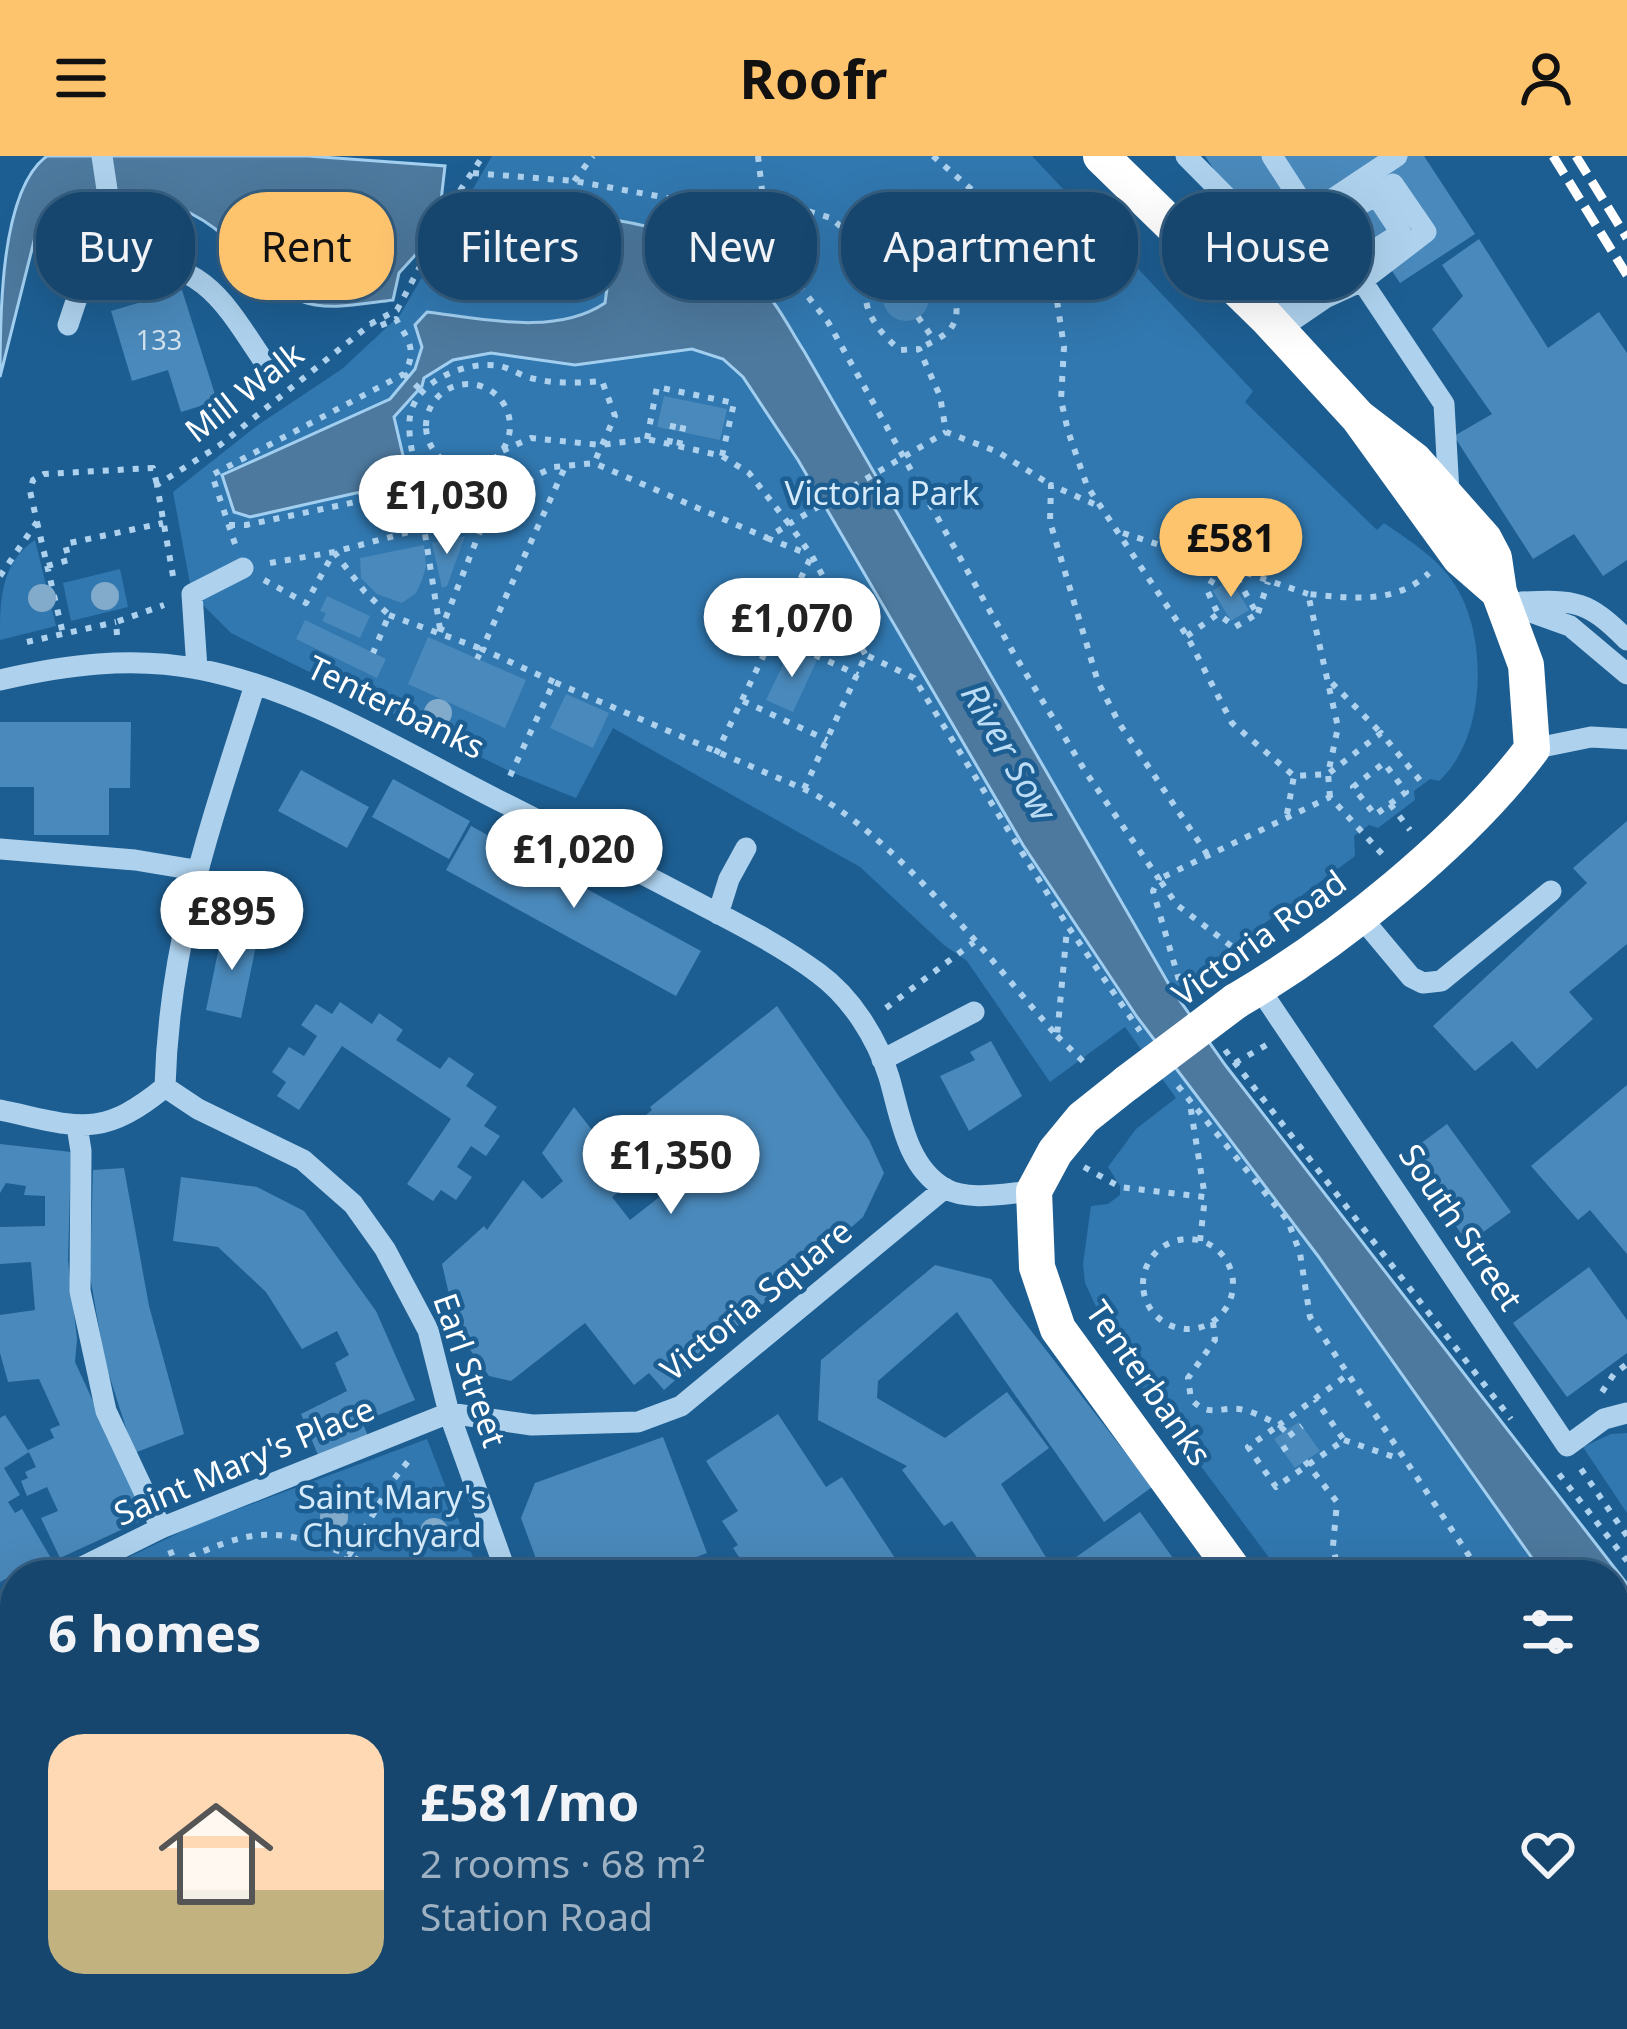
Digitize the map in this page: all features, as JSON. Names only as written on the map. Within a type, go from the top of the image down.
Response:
[{"type":"highway","points":[[1101,156],[1273,324],[1358,418],[1460,558],[1502,597]]},
{"type":"highway","points":[[1358,418],[1414,460],[1484,538],[1494,557],[1502,597],[1526,665],[1532,749]]},
{"type":"highway","name":"Victoria Road","points":[[1034,1191],[1055,1152],[1083,1118],[1360,916],[1497,796],[1532,749]]},
{"type":"highway","name":"Tenterbanks","points":[[1034,1191],[1037,1267],[1058,1329],[1226,1560]]},
{"type":"street","points":[[101,156],[107,192]]},
{"type":"street","points":[[1186,156],[1221,192]]},
{"type":"street","points":[[1272,156],[1295,192]]},
{"type":"street","points":[[1343,192],[1397,156]]},
{"type":"street","points":[[1372,197],[1393,184],[1426,232],[1372,265]]},
{"type":"street","points":[[195,276],[228,308],[265,363]]},
{"type":"street","points":[[1372,294],[1444,404],[1449,496]]},
{"type":"street","points":[[68,325],[76,300]]},
{"type":"street","points":[[1273,324],[1298,300]]},
{"type":"street","points":[[197,669],[192,594],[243,568]]},
{"type":"street","points":[[1502,597],[1566,601],[1597,610],[1627,640]]},
{"type":"street","points":[[1502,597],[1570,626],[1627,674]]},
{"type":"street","name":"Tenterbanks","points":[[0,680],[64,665],[121,662],[197,669],[255,685],[303,701],[718,914],[821,975],[865,1023],[882,1060],[899,1120],[923,1171],[945,1189]]},
{"type":"street","points":[[0,1110],[77,1126],[122,1120],[165,1088],[173,974],[195,870],[255,685]]},
{"type":"street","points":[[1532,749],[1592,737],[1627,739]]},
{"type":"street","points":[[718,914],[746,848]]},
{"type":"street","points":[[0,849],[136,860],[195,870]]},
{"type":"street","points":[[1360,916],[1411,977],[1423,983],[1441,981],[1551,891]]},
{"type":"street","name":"South Street","points":[[1248,995],[1567,1446]]},
{"type":"street","points":[[882,1060],[974,1012]]},
{"type":"street","name":"Earl Street","points":[[165,1088],[303,1160],[353,1204],[386,1249],[428,1330],[449,1413],[501,1560]]},
{"type":"street","points":[[77,1126],[80,1291],[106,1411],[160,1528]]},
{"type":"street","points":[[945,1189],[968,1196],[1034,1191]]},
{"type":"street","name":"Victoria Square","points":[[449,1413],[532,1425],[617,1423],[638,1422],[681,1406],[945,1189]]},
{"type":"street","name":"Saint Mary's Place","points":[[96,1560],[160,1528],[449,1413]]},
{"type":"street","points":[[1567,1446],[1604,1419],[1627,1413]]},
{"type":"path","name":"Mill Walk","points":[[157,485],[220,445],[372,323],[397,310],[482,156]]},
{"type":"path","points":[[574,181],[593,156]]},
{"type":"path","points":[[758,156],[762,192]]},
{"type":"path","points":[[933,156],[1001,215],[1050,277],[1064,346],[1064,416],[1098,506],[1123,533],[1187,636],[1232,722],[1294,776],[1328,774],[1381,733]]},
{"type":"path","points":[[473,173],[574,181],[645,194]]},
{"type":"path","points":[[811,300],[828,322],[897,458],[1063,734],[1177,905],[1234,948]]},
{"type":"path","points":[[865,300],[867,312],[900,350],[919,349],[951,329],[955,300]]},
{"type":"path","points":[[918,317],[934,340]]},
{"type":"path","points":[[372,323],[375,328],[396,319],[410,338],[413,352],[404,374],[212,475],[230,525],[418,489]]},
{"type":"path","points":[[919,349],[940,396],[946,432]]},
{"type":"path","points":[[440,632],[409,421],[414,402],[423,392],[469,366],[498,366],[535,379],[602,382],[615,416],[594,463]]},
{"type":"path","points":[[404,374],[423,392]]},
{"type":"path","points":[[502,451],[510,431],[502,400],[473,383],[452,386],[428,409],[425,431],[441,459],[462,465],[484,465],[531,438],[602,445],[647,439],[722,455],[749,472],[812,556],[866,655],[914,679],[1067,925],[1143,1036]]},
{"type":"path","points":[[647,439],[657,387],[722,400],[734,403],[722,455]]},
{"type":"path","points":[[674,445],[679,422]]},
{"type":"path","points":[[767,538],[946,432],[998,452],[1051,485],[1098,506]]},
{"type":"path","points":[[243,568],[334,552],[488,511],[535,476],[566,465],[594,463],[812,556]]},
{"type":"path","points":[[455,520],[462,465]]},
{"type":"path","points":[[477,659],[566,465]]},
{"type":"path","points":[[63,634],[30,491],[33,480],[44,474],[154,468],[173,579]]},
{"type":"path","points":[[1051,485],[1050,522],[1078,628],[1098,682],[1119,723],[1207,854]]},
{"type":"path","points":[[440,632],[488,511]]},
{"type":"path","points":[[0,576],[37,522]]},
{"type":"path","points":[[47,566],[69,560],[65,544],[163,523]]},
{"type":"path","points":[[1123,533],[1308,594],[1362,598],[1401,592],[1441,562],[1460,558]]},
{"type":"path","points":[[243,568],[306,603],[334,552]]},
{"type":"path","points":[[334,552],[389,615],[482,649],[830,801],[913,876],[1057,1036],[1121,1087]]},
{"type":"path","points":[[716,754],[812,556]]},
{"type":"path","points":[[1221,565],[1207,590],[1218,614],[1235,628],[1257,614],[1268,582]]},
{"type":"path","points":[[1231,568],[1257,614]]},
{"type":"path","points":[[1308,594],[1338,727],[1328,774],[1330,797],[1403,878]]},
{"type":"path","points":[[21,644],[116,622],[176,600]]},
{"type":"path","points":[[1187,636],[1218,614]]},
{"type":"path","points":[[373,653],[389,615]]},
{"type":"path","points":[[116,622],[121,662]]},
{"type":"path","points":[[774,636],[858,675]]},
{"type":"path","points":[[804,789],[866,655]]},
{"type":"path","points":[[1329,680],[1423,784]]},
{"type":"path","points":[[498,800],[554,682]]},
{"type":"path","points":[[743,701],[828,740]]},
{"type":"path","points":[[1384,763],[1406,791],[1390,804],[1375,815],[1353,787],[1384,763]]},
{"type":"path","points":[[1287,814],[1294,776]]},
{"type":"path","points":[[1196,1012],[1183,995],[1164,931],[1153,891],[1159,879],[1330,797]]},
{"type":"path","points":[[1390,804],[1400,817]]},
{"type":"path","points":[[1057,1036],[1067,925]]},
{"type":"path","points":[[865,1023],[974,942]]},
{"type":"path","points":[[1222,1046],[1522,1433]]},
{"type":"path","points":[[1168,1073],[1288,1221],[1300,1252],[1310,1318],[1472,1560]]},
{"type":"path","points":[[1190,1100],[1205,1197],[1200,1241]]},
{"type":"path","points":[[1055,1152],[1120,1186],[1205,1197]]},
{"type":"path","points":[[1200,1241],[1222,1255],[1232,1277],[1229,1302],[1213,1322],[1176,1328],[1154,1314],[1143,1291],[1147,1266],[1163,1246],[1200,1241]]},
{"type":"path","points":[[1213,1322],[1215,1340],[1188,1378],[1191,1399],[1210,1412],[1234,1408],[1287,1433]]},
{"type":"path","points":[[1614,1374],[1627,1364]]},
{"type":"path","points":[[1282,1450],[1287,1433],[1315,1399],[1346,1376]]},
{"type":"path","points":[[1315,1399],[1344,1440],[1401,1459]]},
{"type":"path","points":[[346,1560],[394,1479],[449,1413]]},
{"type":"path","points":[[1302,1426],[1248,1447],[1276,1487],[1344,1440]]},
{"type":"path","points":[[1567,1446],[1627,1535]]},
{"type":"path","points":[[1548,1460],[1626,1560]]},
{"type":"path","points":[[1307,1463],[1336,1502],[1336,1560]]},
{"type":"path","points":[[183,1560],[236,1537],[277,1532],[358,1560]]},
{"type":"green space","name":"Victoria Park","points":[[492,156],[1032,156],[1066,192],[841,192],[841,300],[1138,300],[1138,269],[1162,300],[1167,300],[1253,391],[1245,402],[1377,530],[1384,523],[1440,566],[1466,607],[1477,659],[1477,687],[1474,714],[1455,762],[1439,781],[1430,779],[1414,791],[1415,800],[1378,828],[1369,825],[1354,836],[1355,856],[1137,1018],[1318,1256],[1533,1560],[1271,1560],[1139,1383],[1112,1341],[1085,1283],[1091,1206],[1108,1204],[1120,1195],[1108,1167],[1136,1129],[1176,1098],[1125,1027],[1050,1082],[967,961],[860,867],[613,728],[576,798],[511,772],[231,633],[192,594],[173,492],[258,425],[342,369],[400,315],[418,284],[418,300],[621,300],[621,192],[471,192]]},
{"type":"green space","points":[[35,540],[56,626],[0,640],[9,572],[23,549]]},
{"type":"green space","points":[[120,569],[128,607],[71,621],[63,583]]},
{"type":"green space","points":[[1627,1433],[1627,1513],[1583,1447],[1611,1434]]},
{"type":"green space","name":"Saint Mary's Churchyard","points":[[427,1439],[474,1560],[123,1560],[195,1525]]},
{"type":"water","points":[[47,156],[308,156],[445,166],[442,192],[418,192],[418,252],[399,273],[394,296],[394,192],[219,192],[219,232],[195,216],[195,192],[36,192],[36,236],[0,377],[2,289],[20,196],[31,173]]},
{"type":"water","name":"River Sow","points":[[621,221],[645,226],[645,300],[774,303],[1171,988],[1226,1066],[1608,1560],[1533,1560],[1318,1256],[1137,1017],[1023,845],[798,460],[743,377],[723,359],[692,349],[575,365],[491,353],[453,360],[424,378],[394,417],[409,481],[250,517],[234,512],[222,475],[390,399],[415,369],[422,347],[415,325],[427,312],[542,322],[586,313],[621,300]]},
{"type":"water","points":[[299,300],[393,300],[347,306]]},
{"type":"building","points":[[1205,156],[1424,156],[1475,234],[1400,283],[1372,241],[1372,192],[1229,192]]},
{"type":"building","points":[[1479,239],[1548,348],[1599,312],[1627,353],[1627,560],[1603,576],[1574,534],[1533,559],[1454,436],[1492,414],[1432,329],[1463,296],[1442,265]]},
{"type":"building","points":[[148,300],[185,300],[217,401],[181,412],[168,370],[132,381],[111,311]]},
{"type":"building","points":[[883,300],[929,300],[922,314],[906,321],[885,307]]},
{"type":"building","points":[[664,396],[727,409],[720,440],[657,427]]},
{"type":"building","points":[[465,536],[447,586],[442,588],[432,543]]},
{"type":"building","points":[[424,545],[422,580],[416,593],[402,603],[377,594],[361,578],[360,558]]},
{"type":"building","points":[[1230,579],[1249,610],[1231,621],[1213,591]]},
{"type":"building","points":[[327,596],[370,616],[360,638],[322,621],[326,613],[320,611]]},
{"type":"building","points":[[305,620],[386,659],[377,678],[296,639]]},
{"type":"building","points":[[428,637],[526,680],[505,728],[408,684]]},
{"type":"building","points":[[791,648],[817,660],[793,712],[766,700]]},
{"type":"building","points":[[566,694],[609,713],[593,748],[550,728]]},
{"type":"building","points":[[0,722],[131,722],[130,788],[109,788],[109,835],[34,835],[34,787],[0,787]]},
{"type":"building","points":[[301,770],[369,807],[347,848],[278,811]]},
{"type":"building","points":[[393,779],[470,821],[449,859],[372,817]]},
{"type":"building","points":[[1627,821],[1627,944],[1569,992],[1593,1019],[1537,1069],[1512,1041],[1475,1071],[1433,1026],[1587,883],[1573,868]]},
{"type":"building","points":[[471,826],[701,951],[676,996],[446,870]]},
{"type":"building","points":[[234,875],[270,882],[260,929],[224,921]]},
{"type":"building","points":[[223,928],[258,936],[241,1018],[206,1010]]},
{"type":"building","points":[[340,1002],[372,1024],[379,1013],[403,1030],[396,1040],[440,1069],[449,1057],[474,1074],[466,1086],[497,1107],[484,1126],[500,1136],[486,1156],[471,1146],[457,1167],[472,1177],[456,1200],[441,1190],[433,1201],[407,1184],[451,1119],[342,1046],[299,1110],[277,1096],[286,1082],[272,1072],[289,1047],[304,1056],[317,1036],[301,1025],[316,1004],[332,1014]]},
{"type":"building","points":[[777,1006],[869,1140],[884,1173],[863,1217],[664,1390],[649,1373],[634,1385],[585,1323],[511,1381],[489,1376],[458,1333],[442,1264],[484,1226],[487,1230],[523,1180],[542,1199],[563,1181],[542,1153],[574,1107],[606,1148]],"holes":[[[667,1154],[685,1177],[630,1220],[612,1197]]]},
{"type":"building","points":[[991,1041],[1022,1096],[969,1131],[940,1076],[975,1060],[970,1052]]},
{"type":"building","points":[[1627,1085],[1627,1254],[1590,1210],[1578,1220],[1531,1166]]},
{"type":"building","points":[[1447,1124],[1511,1212],[1468,1243],[1405,1155]]},
{"type":"building","points":[[0,1144],[71,1152],[68,1260],[75,1362],[147,1518],[60,1558],[41,1518],[58,1511],[47,1487],[27,1496],[21,1481],[28,1478],[25,1472],[36,1467],[28,1450],[54,1438],[50,1429],[60,1425],[39,1379],[8,1382],[0,1353],[0,1315],[35,1310],[31,1262],[0,1264],[0,1227],[45,1226],[45,1196],[24,1195],[26,1186],[6,1183],[0,1193]]},
{"type":"building","points":[[124,1168],[149,1306],[184,1434],[134,1453],[105,1362],[90,1276],[93,1170]]},
{"type":"building","points":[[181,1177],[257,1187],[304,1211],[376,1311],[415,1400],[362,1422],[368,1436],[318,1455],[301,1414],[347,1391],[335,1363],[349,1355],[337,1331],[302,1349],[266,1292],[218,1247],[173,1241]]},
{"type":"building","points":[[935,1265],[991,1279],[1152,1487],[1104,1522],[957,1312],[878,1381],[877,1398],[945,1438],[1007,1392],[1049,1448],[1001,1484],[1048,1560],[979,1560],[952,1521],[944,1526],[902,1470],[907,1466],[818,1420],[821,1360]]},
{"type":"building","points":[[1589,1267],[1627,1320],[1627,1353],[1567,1397],[1513,1323]]},
{"type":"building","points":[[778,1414],[826,1487],[842,1477],[896,1560],[741,1560],[733,1548],[738,1545],[722,1521],[738,1511],[706,1461]]},
{"type":"building","points":[[5,1415],[29,1452],[4,1468],[20,1495],[8,1502],[15,1513],[22,1509],[52,1560],[0,1560],[0,1418]]},
{"type":"building","points":[[1299,1422],[1320,1451],[1295,1468],[1274,1439]]},
{"type":"building","points":[[663,1437],[707,1553],[689,1560],[536,1560],[521,1518],[535,1483]]},
{"type":"building","points":[[1140,1512],[1174,1560],[1072,1560]]},
{"type":"railway","points":[[1553,156],[1627,275]]},
{"type":"railway","points":[[1576,156],[1627,238]]}]
